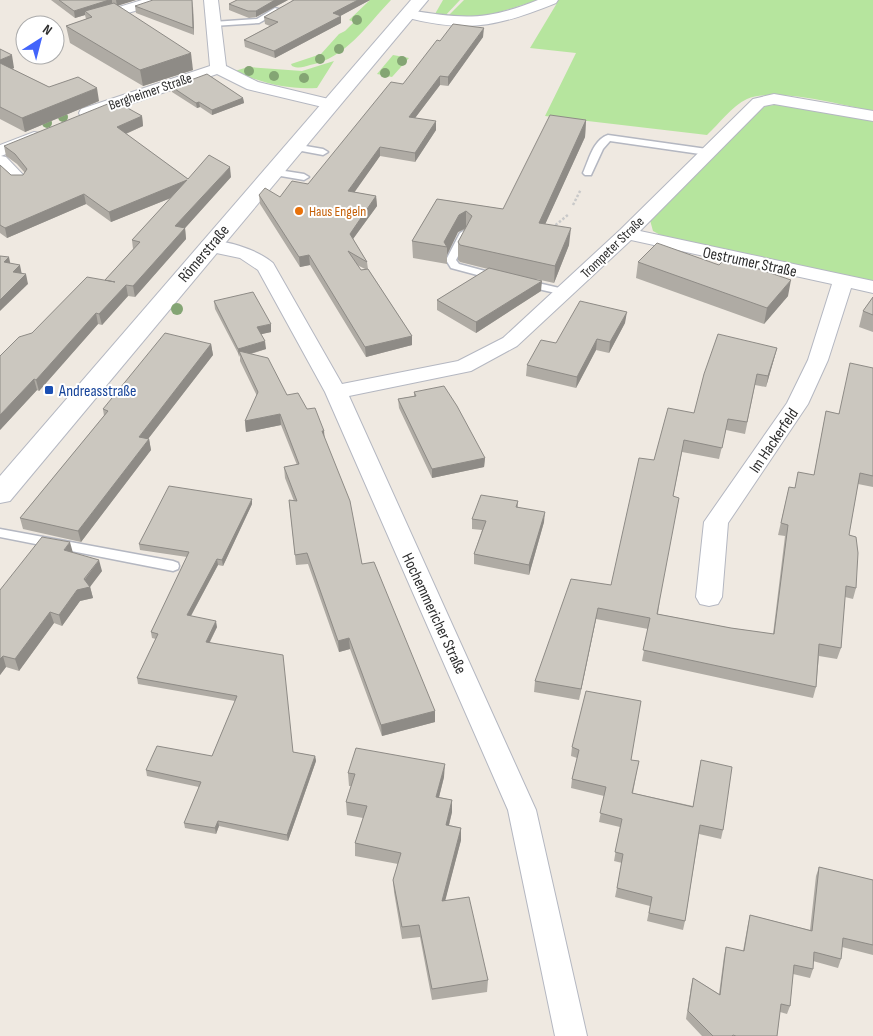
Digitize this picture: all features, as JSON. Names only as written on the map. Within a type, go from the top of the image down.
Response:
[{"type":"street","points":[[80,24],[157,0]]},
{"type":"street","points":[[211,0],[218,68],[253,86],[331,104]]},
{"type":"street","name":"Römerstraße","points":[[0,494],[414,7],[462,22],[495,20],[551,0]]},
{"type":"street","name":"Bergheimer Straße","points":[[71,121],[96,110],[218,68]]},
{"type":"street","name":"Trompeter Straße","points":[[336,392],[464,366],[510,342],[626,234],[759,102],[774,99],[873,116]]},
{"type":"street","points":[[0,150],[46,132]]},
{"type":"street","points":[[0,161],[19,180]]},
{"type":"street","name":"Oestrumer Straße","points":[[626,234],[873,287]]},
{"type":"street","name":"Hochemmericher Straße","points":[[209,246],[250,255],[260,260],[266,267],[336,392],[522,810],[571,1036]]},
{"type":"street","name":"Im Hackerfeld","points":[[709,597],[716,522],[797,404],[818,360],[843,281]]},
{"type":"lane","points":[[214,24],[259,20],[284,7]]},
{"type":"lane","points":[[588,173],[602,141],[608,138],[707,152]]},
{"type":"lane","points":[[294,147],[323,152]]},
{"type":"lane","points":[[272,172],[304,177]]},
{"type":"lane","points":[[464,234],[451,260],[455,266],[564,292]]},
{"type":"lane","points":[[0,533],[173,566]]},
{"type":"path","points":[[573,205],[583,184]]},
{"type":"path","points":[[549,230],[569,214]]},
{"type":"green space","points":[[370,0],[391,0],[355,40],[334,56],[303,67],[292,66],[291,64],[321,54],[339,34],[354,22],[349,20]]},
{"type":"green space","points":[[443,0],[460,0],[444,17],[435,14]]},
{"type":"green space","points":[[464,0],[538,0],[484,17],[448,16]]},
{"type":"green space","points":[[554,0],[873,0],[873,111],[809,98],[775,95],[760,96],[741,102],[707,135],[545,116],[576,53],[530,48],[557,3]]},
{"type":"green space","points":[[393,55],[409,58],[392,77],[377,74]]},
{"type":"green space","points":[[334,61],[317,88],[275,85],[235,71],[248,67],[302,71]]},
{"type":"green space","points":[[786,105],[873,121],[873,281],[666,238],[653,231],[650,220],[759,111],[766,106]]},
{"type":"building","points":[[59,0],[109,0],[74,11]]},
{"type":"building","points":[[153,0],[192,0],[193,28],[135,6]]},
{"type":"building","points":[[237,0],[275,0],[256,11],[248,11],[229,4]]},
{"type":"building","points":[[294,0],[358,0],[333,13],[341,16],[274,51],[244,40],[278,22],[264,17]]},
{"type":"building","points":[[114,3],[191,53],[140,70],[66,26],[92,17],[85,11]]},
{"type":"building","points":[[453,24],[484,28],[448,77],[440,76],[409,117],[436,121],[415,153],[380,147],[348,191],[376,196],[350,234],[367,262],[348,251],[361,270],[368,269],[412,336],[365,347],[309,255],[299,257],[259,195],[265,188],[280,197],[292,181],[308,184],[391,82],[403,84],[437,40],[440,41]]},
{"type":"building","points":[[0,49],[12,55],[0,60]]},
{"type":"building","points":[[0,63],[49,87],[78,77],[97,88],[22,118],[0,107]]},
{"type":"building","points":[[207,74],[243,98],[212,110],[199,102],[196,103],[172,87]]},
{"type":"building","points":[[115,101],[142,116],[117,127],[188,179],[209,155],[230,167],[175,226],[185,228],[133,286],[126,285],[99,314],[96,313],[36,380],[34,379],[0,415],[0,356],[19,337],[32,333],[87,277],[115,282],[105,280],[140,242],[132,240],[187,180],[109,212],[84,194],[5,228],[0,225],[0,165],[11,175],[23,175],[27,169],[15,154],[4,146]]},
{"type":"building","points":[[550,115],[586,120],[539,223],[571,228],[555,266],[460,245],[458,242],[472,216],[466,211],[459,215],[444,242],[447,247],[412,241],[437,199],[503,209]]},
{"type":"building","points":[[657,243],[719,265],[726,258],[791,280],[767,308],[638,262]]},
{"type":"building","points":[[0,256],[9,257],[4,262],[20,265],[13,272],[26,274],[0,300]]},
{"type":"building","points":[[489,268],[542,281],[476,322],[437,300]]},
{"type":"building","points":[[253,292],[271,324],[257,327],[265,341],[238,349],[214,301]]},
{"type":"building","points":[[873,297],[873,315],[863,311]]},
{"type":"building","points":[[580,301],[627,312],[610,342],[597,339],[577,377],[527,365],[541,340],[556,343]]},
{"type":"building","points":[[165,333],[211,344],[139,437],[149,439],[78,531],[20,518],[108,411],[103,409]]},
{"type":"building","points":[[718,334],[777,348],[768,376],[757,374],[747,422],[728,419],[722,448],[684,440],[673,496],[679,498],[657,614],[774,634],[788,525],[781,523],[789,487],[795,488],[798,472],[814,475],[826,411],[839,414],[850,363],[873,368],[873,476],[860,473],[849,535],[856,537],[858,553],[856,588],[846,586],[841,648],[819,644],[816,687],[643,650],[650,618],[598,608],[581,689],[535,681],[571,579],[611,585],[639,458],[654,460],[668,408],[694,413],[704,374]]},
{"type":"building","points":[[239,351],[268,358],[287,395],[298,393],[307,409],[315,408],[324,431],[322,431],[350,501],[362,564],[374,562],[435,711],[381,725],[349,638],[338,641],[307,553],[295,555],[289,500],[297,501],[284,467],[299,464],[280,414],[245,421],[258,392]]},
{"type":"building","points":[[444,386],[485,458],[432,469],[398,399],[416,396],[414,392]]},
{"type":"building","points":[[169,486],[252,499],[222,560],[217,559],[187,615],[216,621],[206,642],[283,655],[293,752],[315,756],[287,835],[218,821],[215,828],[184,823],[201,782],[146,770],[157,746],[212,756],[237,696],[137,678],[158,634],[151,632],[189,552],[139,544]]},
{"type":"building","points":[[481,495],[518,501],[516,507],[545,512],[529,565],[474,554],[486,521],[472,519]]},
{"type":"building","points":[[42,537],[70,542],[64,550],[99,560],[84,579],[90,587],[77,590],[59,615],[50,612],[15,659],[3,656],[0,659],[0,590]]},
{"type":"building","points":[[586,691],[641,701],[631,760],[639,761],[632,793],[693,807],[701,760],[732,767],[723,830],[700,825],[685,921],[649,913],[652,897],[617,888],[623,854],[615,852],[622,819],[600,813],[606,787],[572,779],[579,750],[572,747]]},
{"type":"building","points":[[356,748],[445,764],[436,797],[452,800],[446,825],[461,828],[442,901],[469,897],[488,980],[432,989],[419,925],[402,927],[393,880],[401,853],[355,843],[367,806],[346,802],[355,774],[348,773]]},
{"type":"building","points":[[819,867],[873,880],[873,945],[843,938],[841,959],[814,952],[813,969],[794,965],[790,1006],[781,1004],[777,1036],[713,1036],[688,1011],[693,978],[720,995],[726,947],[744,951],[750,915],[812,931]]},
{"type":"place","name":"Haus Engeln","points":[[299,211]]},
{"type":"place","name":"Andreasstraße","points":[[49,390]]}]
